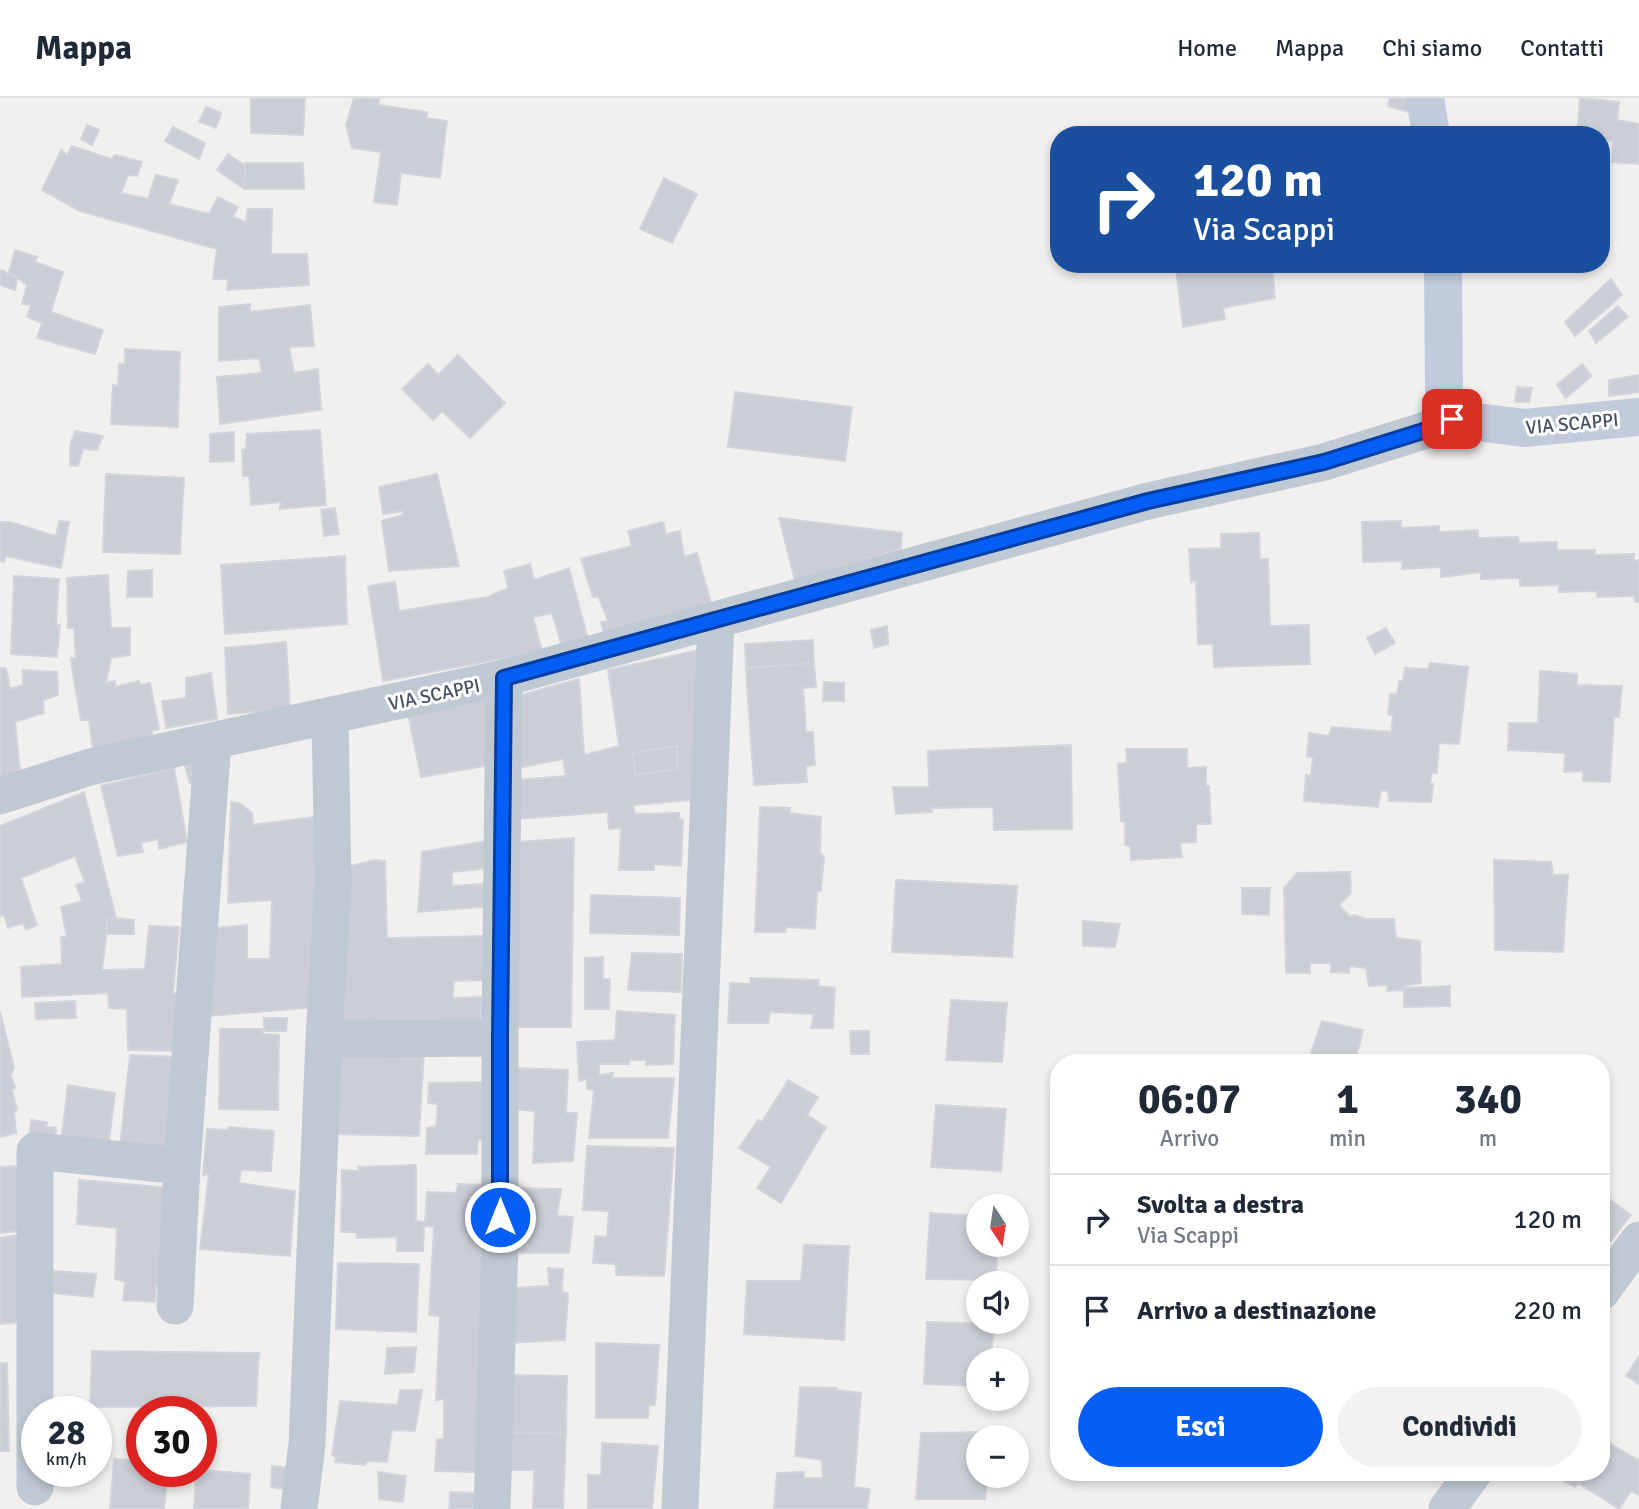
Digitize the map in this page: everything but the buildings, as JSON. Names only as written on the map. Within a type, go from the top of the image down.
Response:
[{"type":"street","points":[[1425,98],[1430,126]]},
{"type":"street","points":[[1443,273],[1444,392],[1452,419]]},
{"type":"street","name":"VIA SCAPPI","points":[[0,796],[90,767],[504,678],[1148,501],[1324,462],[1423,431],[1452,419],[1524,428],[1639,417]]},
{"type":"street","points":[[680,1509],[716,621]]},
{"type":"street","points":[[492,1509],[500,1242],[504,678]]},
{"type":"street","points":[[299,1509],[307,1444],[333,883],[330,717]]},
{"type":"street","points":[[175,1306],[213,741]]},
{"type":"street","points":[[324,1040],[500,1038]]},
{"type":"street","points":[[35,1396],[35,1151],[183,1166]]},
{"type":"street","points":[[1610,1280],[1639,1240]]},
{"type":"street","points":[[1447,1509],[1467,1481]]},
{"type":"route","points":[[500,1217],[504,678],[1148,501],[1324,462],[1423,431],[1452,419]]}]
